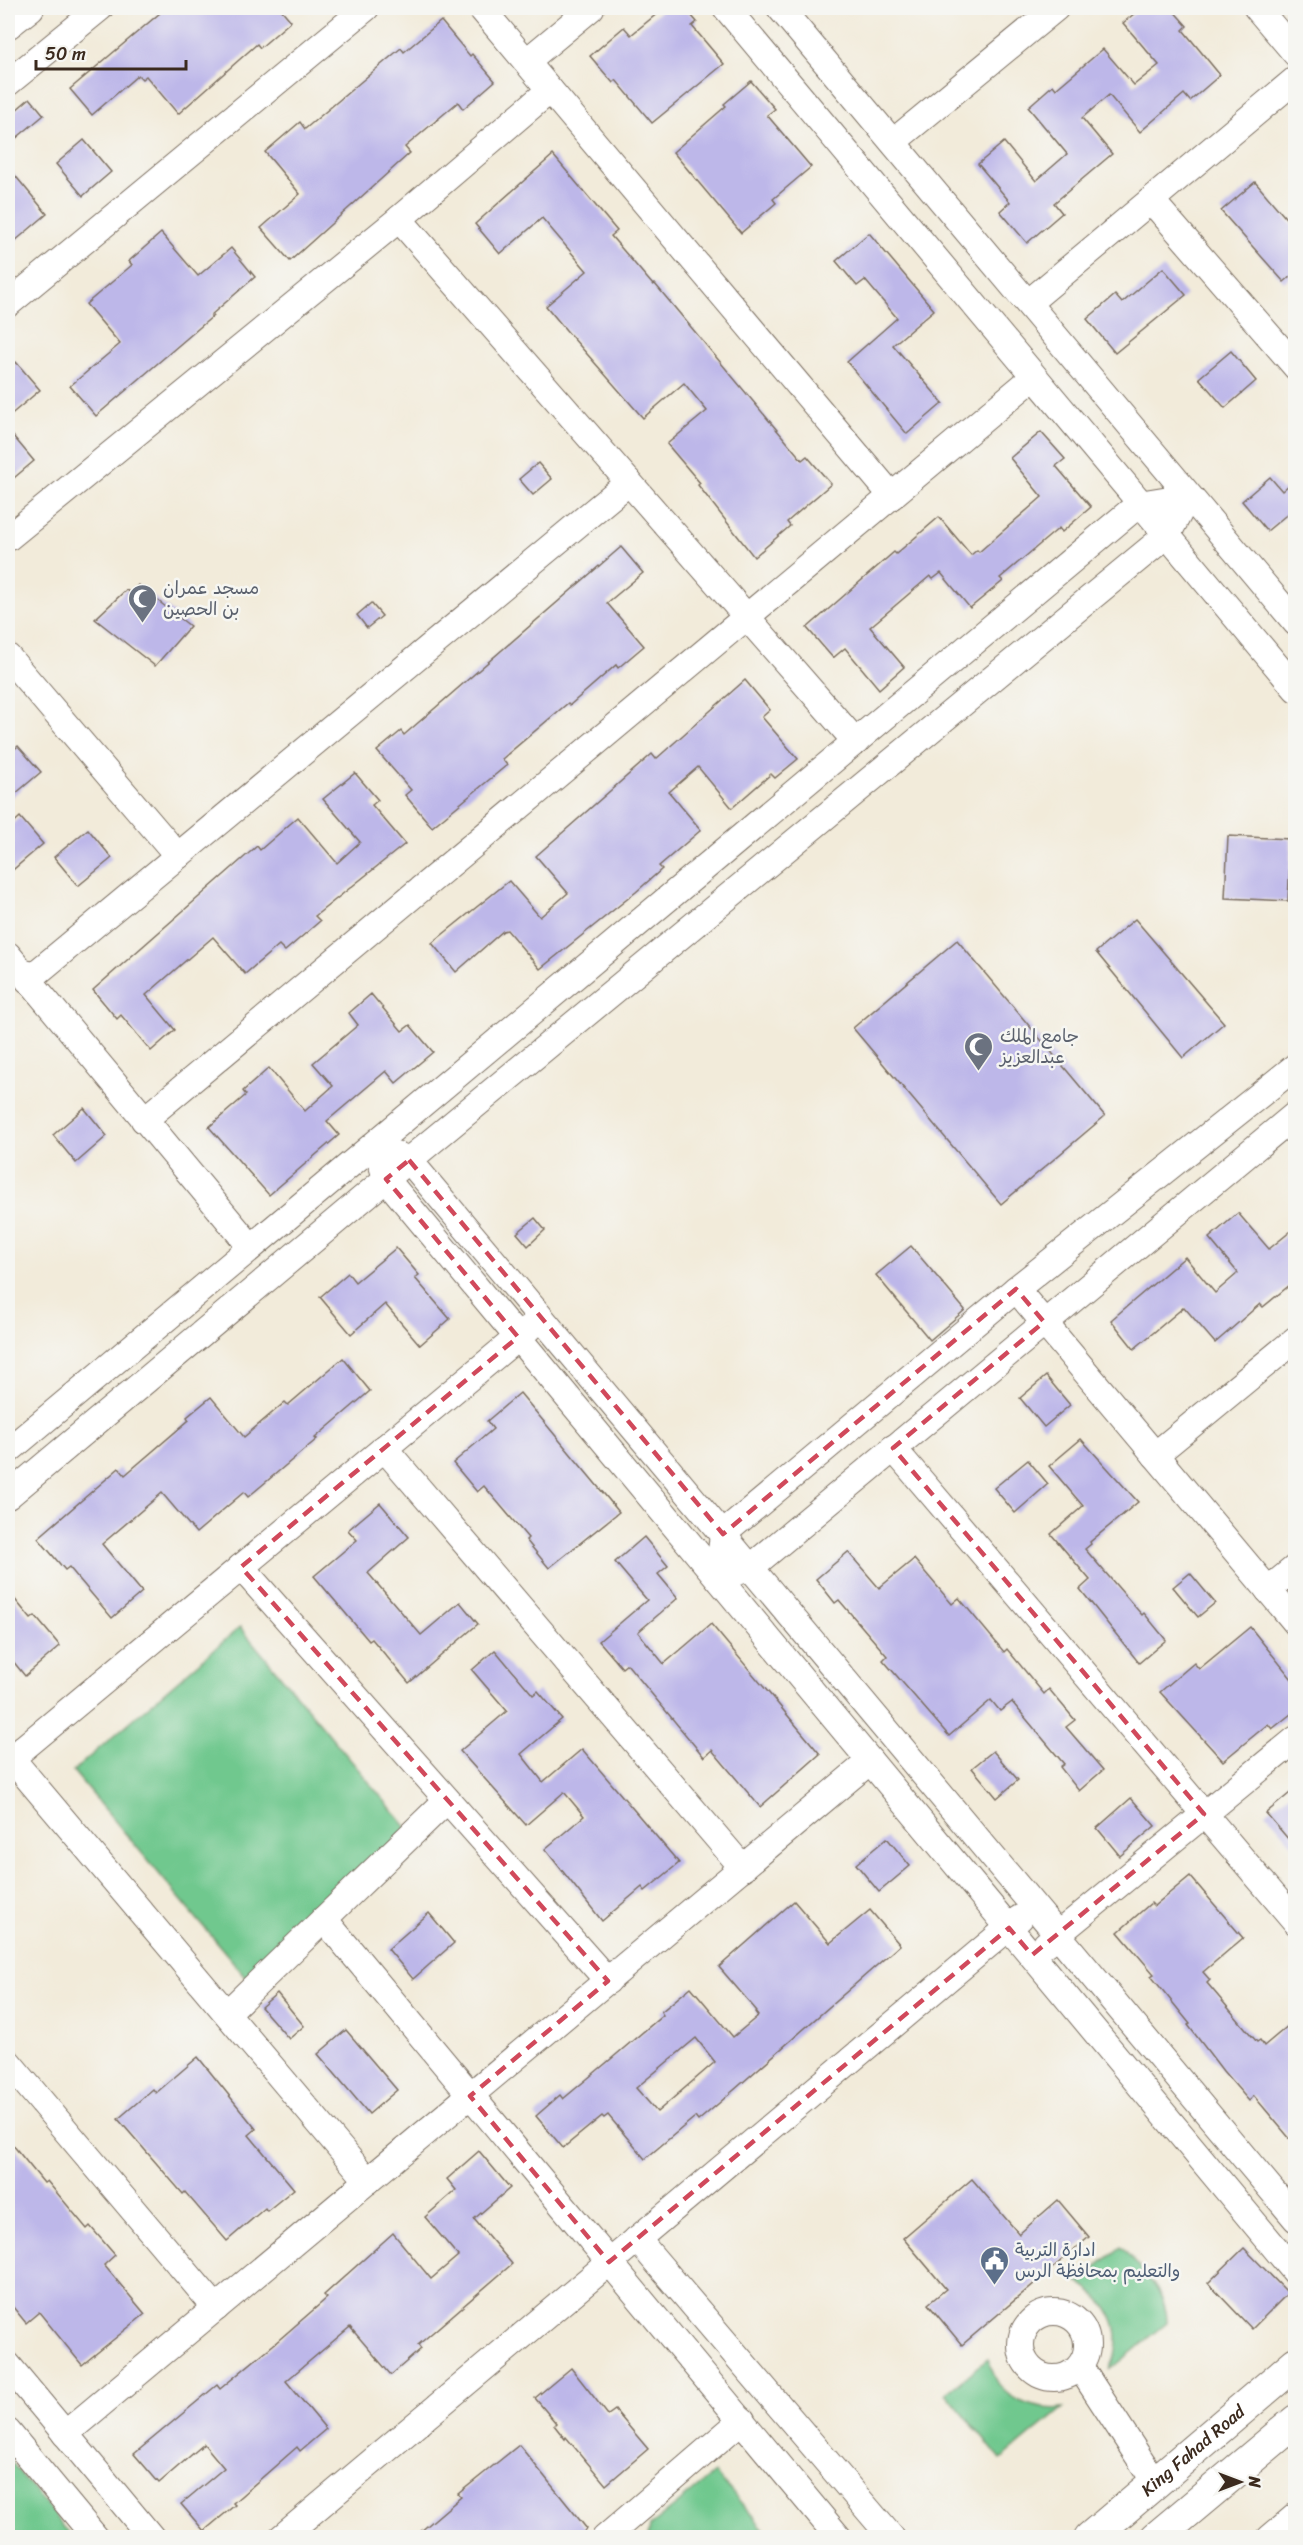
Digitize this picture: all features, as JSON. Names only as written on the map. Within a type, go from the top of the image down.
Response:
[{"type":"main road","name":"King Fahad Road","points":[[1090,2538],[1296,2363]]},
{"type":"main road","points":[[1156,2538],[1296,2421]]},
{"type":"street","points":[[8,26],[28,8]]},
{"type":"street","points":[[8,82],[100,8]]},
{"type":"street","points":[[8,304],[366,8]]},
{"type":"street","points":[[482,8],[892,496]]},
{"type":"street","points":[[527,61],[591,8]]},
{"type":"street","points":[[726,8],[1296,689]]},
{"type":"street","points":[[780,8],[1296,623]]},
{"type":"street","points":[[893,142],[1056,8]]},
{"type":"street","points":[[1257,8],[1296,54]]},
{"type":"street","points":[[1028,303],[1296,79]]},
{"type":"street","points":[[8,538],[399,219],[550,90]]},
{"type":"street","points":[[1151,200],[1296,367]]},
{"type":"street","points":[[399,219],[856,742]]},
{"type":"street","points":[[144,1120],[1034,377]]},
{"type":"street","points":[[28,980],[629,482]]},
{"type":"street","points":[[8,1451],[1139,504],[1188,496]]},
{"type":"street","points":[[8,1496],[386,1179],[1168,534],[1188,496]]},
{"type":"street","points":[[8,657],[178,856]]},
{"type":"street","points":[[8,955],[251,1247]]},
{"type":"street","points":[[718,1578],[723,1534],[1016,1289],[1296,1066]]},
{"type":"street","points":[[718,1578],[750,1568],[1296,1114]]},
{"type":"street","points":[[376,1144],[409,1160],[1296,2219]]},
{"type":"street","points":[[376,1144],[386,1179],[1296,2273]]},
{"type":"street","points":[[1016,1289],[1296,1623]]},
{"type":"street","points":[[368,2181],[9,1759],[541,1318]]},
{"type":"street","points":[[1155,1455],[1296,1339]]},
{"type":"street","points":[[384,1448],[743,1868]]},
{"type":"street","points":[[893,1448],[1296,1922]]},
{"type":"street","points":[[241,1567],[608,1981]]},
{"type":"street","points":[[1268,1590],[1296,1567]]},
{"type":"street","points":[[1032,1955],[1296,1738]]},
{"type":"street","points":[[65,2434],[870,1761]]},
{"type":"street","points":[[227,2013],[447,1800]]},
{"type":"street","points":[[281,2538],[1034,1906]]},
{"type":"street","points":[[324,1919],[840,2538]]},
{"type":"street","points":[[8,2062],[216,2308]]},
{"type":"street","points":[[637,2239],[892,2538]]},
{"type":"street","points":[[8,2365],[152,2538]]},
{"type":"street","points":[[1080,2367],[1155,2482]]},
{"type":"street","points":[[607,2537],[742,2420]]},
{"type":"street","points":[[8,2432],[96,2538]]},
{"type":"street","points":[[1270,2538],[1296,2516]]},
{"type":"highlighted area","points":[[409,1160],[723,1534],[1016,1289],[1044,1322],[893,1448],[1204,1814],[1032,1955],[1009,1928],[609,2262],[470,2096],[608,1981],[241,1567],[518,1337],[386,1179]]},
{"type":"green space","points":[[240,1627],[408,1829],[249,1981],[73,1771]]},
{"type":"green space","points":[[1121,2247],[1158,2291],[1163,2301],[1167,2323],[1110,2370],[1117,2342],[1113,2319],[1099,2299],[1077,2282]]},
{"type":"green space","points":[[988,2359],[997,2381],[1017,2400],[1045,2408],[1063,2408],[1001,2460],[946,2393]]},
{"type":"green space","points":[[8,2458],[72,2537],[8,2537]]},
{"type":"green space","points":[[715,2473],[771,2537],[648,2537],[650,2526]]},
{"type":"building","points":[[166,8],[280,8],[291,21],[260,48],[257,44],[178,114],[146,76],[142,79],[138,75],[92,115],[70,89]]},
{"type":"building","points":[[664,8],[685,8],[697,22],[692,26],[724,64],[652,123],[616,80],[613,83],[590,56],[624,27],[631,35]]},
{"type":"building","points":[[1141,8],[1171,8],[1187,26],[1183,30],[1220,75],[1190,101],[1184,94],[1140,132],[1109,95],[1082,118],[1112,154],[1054,203],[1062,213],[1027,243],[1000,211],[1010,202],[978,164],[1004,142],[1036,181],[1067,154],[1028,107],[1053,85],[1056,89],[1103,49],[1134,85],[1159,65],[1123,23]]},
{"type":"building","points":[[441,21],[470,56],[472,54],[495,81],[463,109],[458,102],[405,147],[410,153],[290,261],[261,228],[300,194],[265,152],[300,122],[305,129],[401,48],[404,52]]},
{"type":"building","points":[[751,81],[775,109],[767,115],[811,167],[773,199],[776,203],[741,233],[673,152]]},
{"type":"building","points":[[30,98],[44,115],[8,145],[8,117]]},
{"type":"building","points":[[84,140],[111,172],[83,196],[56,164]]},
{"type":"building","points":[[553,155],[617,231],[611,236],[653,285],[655,284],[802,460],[807,456],[831,484],[787,522],[790,526],[754,557],[698,485],[700,483],[667,444],[707,411],[684,383],[643,418],[546,306],[587,271],[542,218],[500,254],[475,224]]},
{"type":"building","points":[[8,167],[47,214],[8,247]]},
{"type":"building","points":[[1255,182],[1296,230],[1296,272],[1284,282],[1221,211]]},
{"type":"building","points":[[161,233],[198,276],[231,248],[255,277],[96,416],[70,386],[120,344],[86,304],[132,265],[129,261]]},
{"type":"building","points":[[869,233],[934,310],[893,345],[943,403],[907,434],[847,362],[897,318],[865,280],[857,286],[836,261]]},
{"type":"building","points":[[1163,268],[1186,295],[1115,353],[1087,319],[1115,295],[1122,303]]},
{"type":"building","points":[[1231,351],[1256,381],[1225,408],[1199,378]]},
{"type":"building","points":[[16,362],[40,390],[8,417],[8,369]]},
{"type":"building","points":[[8,430],[34,461],[8,483]]},
{"type":"building","points":[[1041,432],[1065,459],[1056,466],[1091,507],[1062,532],[1059,528],[1000,578],[1003,581],[970,608],[941,573],[933,579],[930,576],[870,627],[904,667],[879,689],[845,648],[833,658],[807,628],[894,552],[896,554],[939,517],[971,555],[977,550],[979,552],[1042,497],[1010,458]]},
{"type":"building","points":[[538,463],[552,479],[533,495],[519,479]]},
{"type":"building","points":[[1270,477],[1282,491],[1296,479],[1296,507],[1267,531],[1242,501]]},
{"type":"building","points":[[621,547],[643,573],[607,603],[644,646],[618,668],[616,665],[570,705],[568,703],[502,759],[507,765],[432,827],[405,795],[411,790],[377,751],[401,731],[404,735]]},
{"type":"building","name":"مسجد عمران بن الحصين","points":[[138,585],[190,626],[155,666],[95,619],[126,590],[131,593]]},
{"type":"building","points":[[371,603],[382,616],[367,628],[357,615]]},
{"type":"building","points":[[745,680],[770,710],[762,717],[798,759],[775,778],[771,774],[732,808],[698,767],[669,792],[701,830],[659,866],[662,869],[636,892],[540,969],[507,930],[456,972],[432,943],[509,881],[540,917],[568,893],[536,856],[652,754],[656,759]]},
{"type":"building","points":[[18,746],[41,772],[8,800],[8,755]]},
{"type":"building","points":[[355,773],[378,800],[372,805],[405,844],[315,916],[320,921],[285,951],[279,945],[245,974],[213,937],[146,995],[175,1030],[151,1051],[121,1015],[117,1019],[93,990],[257,846],[260,850],[298,817],[337,863],[360,842],[323,799]]},
{"type":"building","points":[[20,817],[43,844],[8,874],[8,828]]},
{"type":"building","points":[[88,829],[112,858],[78,886],[54,857]]},
{"type":"building","points":[[1228,836],[1291,839],[1288,901],[1225,898]]},
{"type":"building","points":[[1135,919],[1224,1023],[1183,1058],[1096,952]]},
{"type":"building","name":"جامع الملك عبدالعزيز","points":[[957,940],[1105,1116],[1001,1204],[853,1028]]},
{"type":"building","points":[[371,994],[402,1031],[410,1025],[433,1052],[396,1083],[386,1071],[327,1121],[339,1135],[269,1195],[209,1127],[246,1095],[243,1091],[269,1068],[305,1111],[333,1086],[313,1063],[358,1025],[349,1013]]},
{"type":"building","points":[[84,1108],[107,1136],[76,1163],[53,1135]]},
{"type":"building","points":[[1238,1213],[1269,1249],[1296,1227],[1296,1280],[1263,1307],[1260,1304],[1215,1343],[1184,1307],[1134,1349],[1111,1320],[1185,1257],[1215,1293],[1238,1273],[1209,1238]]},
{"type":"building","points":[[535,1218],[545,1230],[528,1246],[517,1233]]},
{"type":"building","points":[[911,1246],[965,1310],[930,1340],[876,1275]]},
{"type":"building","points":[[396,1248],[419,1275],[415,1278],[450,1319],[420,1345],[385,1304],[351,1334],[320,1297],[348,1273],[355,1282]]},
{"type":"building","points":[[343,1358],[370,1391],[248,1497],[244,1492],[196,1533],[162,1493],[102,1544],[142,1592],[112,1618],[69,1567],[65,1570],[38,1538],[119,1468],[125,1475],[189,1420],[187,1417],[211,1397],[244,1437],[285,1402],[288,1405]]},
{"type":"building","points":[[1046,1376],[1070,1405],[1044,1427],[1020,1398]]},
{"type":"building","points":[[520,1393],[619,1512],[549,1568],[526,1540],[528,1538],[484,1486],[477,1492],[453,1463],[493,1429],[487,1421]]},
{"type":"building","points":[[1081,1439],[1138,1502],[1090,1542],[1091,1544],[1085,1549],[1166,1640],[1139,1663],[1080,1589],[1090,1580],[1051,1534],[1083,1506],[1049,1466]]},
{"type":"building","points":[[1028,1460],[1048,1484],[1015,1513],[994,1488]]},
{"type":"building","points":[[380,1503],[409,1537],[368,1573],[421,1635],[460,1602],[478,1624],[409,1683],[372,1639],[369,1641],[314,1576],[357,1540],[348,1530]]},
{"type":"building","points":[[644,1537],[668,1566],[658,1574],[678,1598],[638,1632],[664,1664],[711,1624],[820,1754],[760,1807],[712,1750],[704,1757],[627,1664],[622,1668],[599,1641],[647,1600],[615,1562]]},
{"type":"building","points":[[848,1552],[879,1588],[914,1559],[952,1604],[959,1598],[1004,1652],[1007,1649],[1044,1694],[1049,1689],[1075,1720],[1066,1727],[1103,1770],[1079,1791],[1060,1767],[1064,1764],[1012,1702],[1000,1711],[991,1700],[949,1736],[883,1660],[887,1656],[839,1600],[835,1603],[816,1579]]},
{"type":"building","points":[[1190,1573],[1215,1603],[1198,1617],[1173,1587]]},
{"type":"building","points":[[8,1591],[31,1619],[35,1616],[60,1646],[25,1676],[8,1655]]},
{"type":"building","points":[[1250,1627],[1296,1684],[1296,1710],[1272,1729],[1268,1724],[1223,1761],[1160,1692],[1194,1663],[1199,1669]]},
{"type":"building","points":[[495,1650],[533,1695],[538,1691],[562,1719],[521,1754],[543,1782],[582,1749],[679,1863],[645,1891],[642,1887],[602,1921],[545,1849],[584,1816],[564,1792],[526,1825],[460,1751],[507,1711],[472,1670]]},
{"type":"building","points":[[993,1751],[1018,1780],[997,1798],[972,1768]]},
{"type":"building","points":[[1296,1788],[1296,1848],[1266,1813]]},
{"type":"building","points":[[1131,1798],[1155,1826],[1120,1856],[1097,1828]]},
{"type":"building","points":[[887,1838],[910,1866],[879,1892],[856,1864]]},
{"type":"building","points":[[1190,1876],[1243,1938],[1203,1972],[1210,1980],[1207,1983],[1257,2042],[1260,2040],[1264,2046],[1296,2019],[1296,2146],[1254,2096],[1249,2101],[1223,2071],[1188,2025],[1190,2024],[1151,1976],[1154,1974],[1118,1932],[1151,1903],[1154,1906]]},
{"type":"building","points":[[794,1901],[830,1943],[870,1910],[900,1945],[698,2121],[695,2117],[645,2159],[608,2115],[604,2118],[602,2116],[563,2148],[536,2116],[560,2095],[563,2099],[663,2015],[661,2012],[691,1987],[733,2037],[758,2016],[755,2012],[757,2011],[719,1967]],"holes":[[[696,2038],[715,2062],[657,2112],[636,2088]]]},
{"type":"building","points":[[429,1913],[454,1943],[413,1979],[388,1949]]},
{"type":"building","points":[[277,1993],[304,2026],[289,2039],[261,2007]]},
{"type":"building","points":[[346,2030],[397,2090],[369,2114],[318,2054]]},
{"type":"building","points":[[198,2057],[256,2129],[249,2135],[294,2189],[267,2211],[265,2208],[227,2241],[118,2119],[153,2089],[156,2093]]},
{"type":"building","points":[[8,2139],[44,2183],[47,2181],[87,2229],[90,2226],[115,2255],[104,2265],[145,2314],[82,2365],[39,2312],[26,2323],[8,2301]]},
{"type":"building","points":[[479,2151],[510,2188],[474,2219],[512,2264],[418,2345],[421,2349],[391,2375],[350,2327],[286,2381],[326,2429],[300,2451],[297,2447],[204,2531],[181,2504],[224,2468],[204,2444],[159,2483],[134,2454],[217,2385],[220,2389],[273,2345],[327,2298],[324,2295],[393,2233],[431,2279],[458,2256],[425,2217],[456,2190],[447,2179]]},
{"type":"building","points":[[972,2179],[1019,2234],[1058,2200],[1089,2237],[962,2345],[928,2304],[946,2289],[903,2238]]},
{"type":"building","points":[[1244,2248],[1288,2293],[1252,2329],[1208,2283]]},
{"type":"building","points":[[571,2368],[608,2415],[615,2410],[648,2449],[606,2485],[566,2437],[565,2439],[554,2425],[556,2423],[535,2398]]},
{"type":"building","points":[[519,2445],[587,2529],[576,2538],[413,2538],[461,2497],[458,2494]]},
{"type":"place","name":"مسجد عمران بن الحصين","points":[[142,624]]},
{"type":"place","name":"جامع الملك عبدالعزيز","points":[[979,1072]]},
{"type":"place","name":"ادارة التربية والتعليم بمحافظة الرس","points":[[994,2286]]}]
